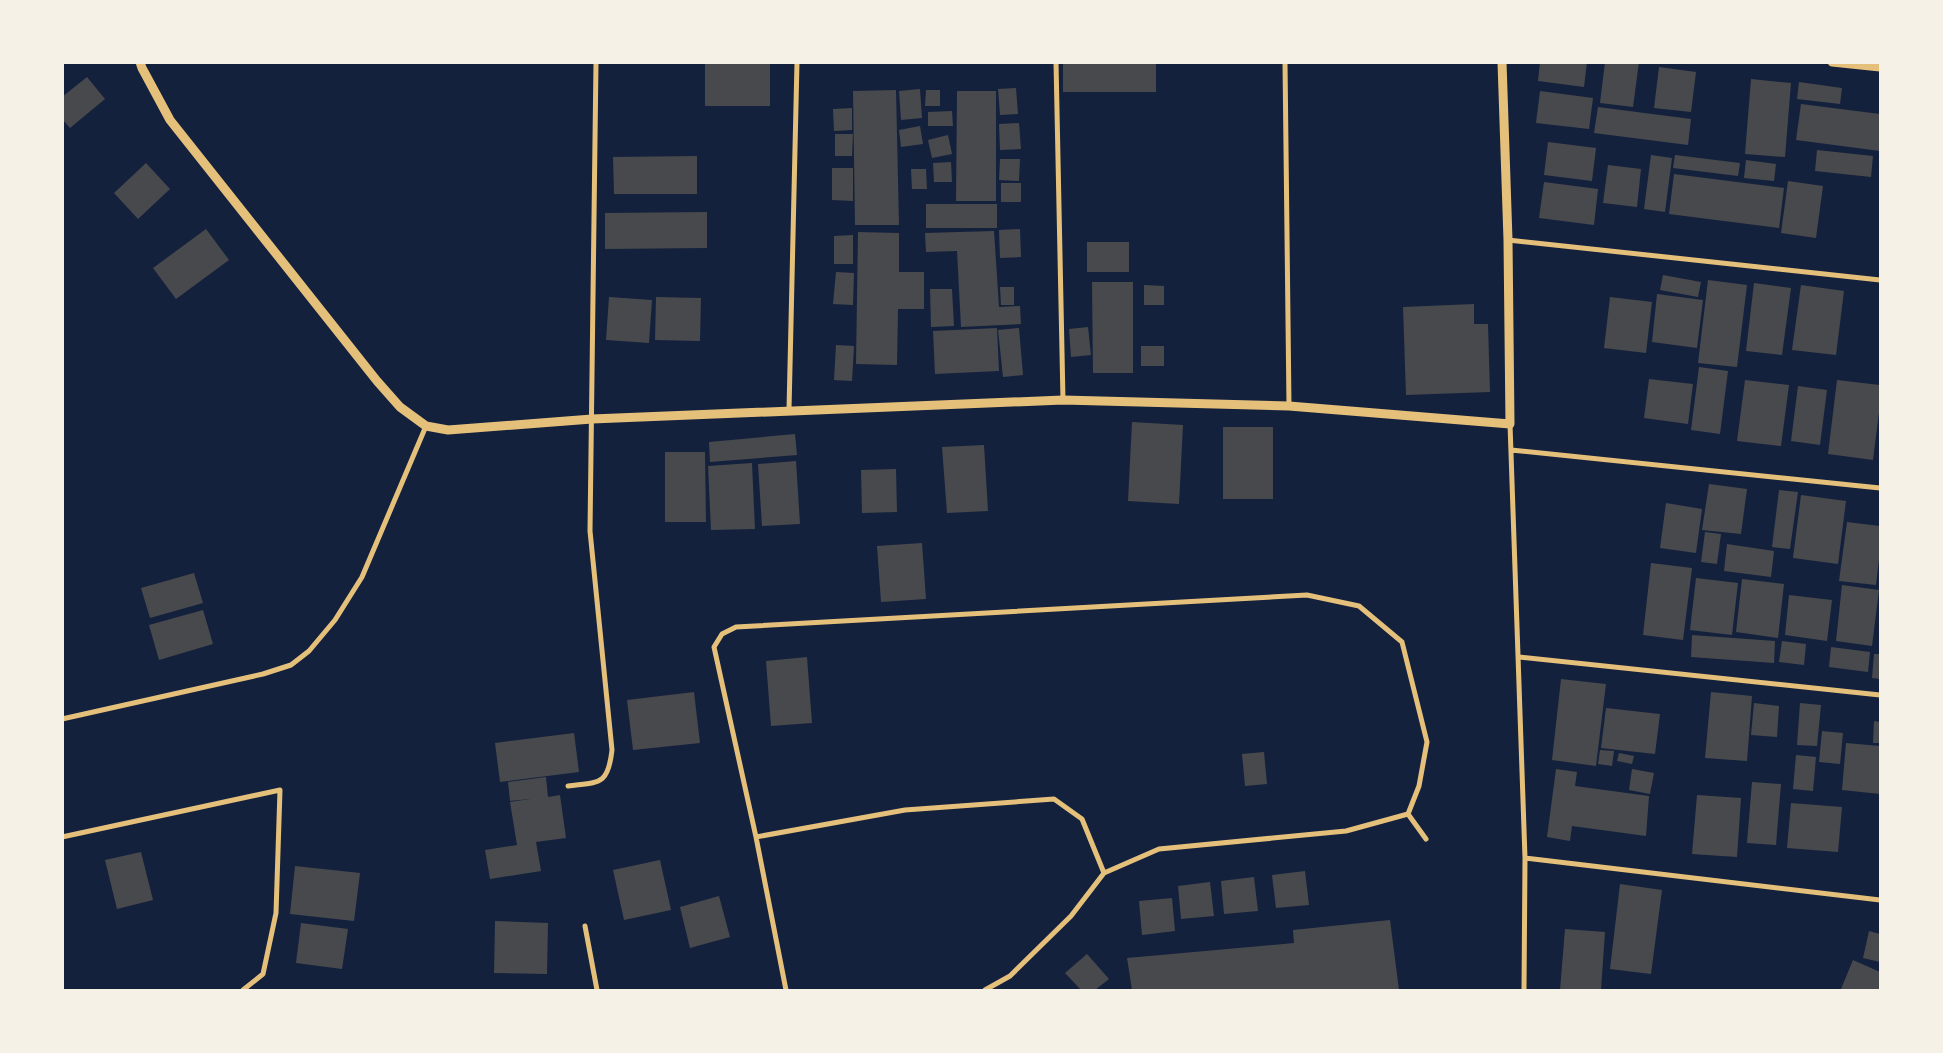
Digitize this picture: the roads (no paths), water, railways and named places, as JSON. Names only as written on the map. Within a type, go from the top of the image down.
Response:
[{"type":"street","points":[[140,62],[170,120],[377,381],[400,407],[426,426],[448,430],[592,419],[1063,400],[1289,406],[1510,424]]},
{"type":"street","points":[[568,786],[600,782],[609,767],[612,750],[590,530],[596,62]]},
{"type":"street","points":[[790,410],[797,62]]},
{"type":"street","points":[[1056,62],[1063,400]]},
{"type":"street","points":[[1285,62],[1289,406]]},
{"type":"street","points":[[1502,62],[1508,240],[1510,424],[1524,858],[1524,990]]},
{"type":"street","points":[[1832,62],[1880,67]]},
{"type":"street","points":[[1508,240],[1880,280]]},
{"type":"street","points":[[62,718],[263,674],[291,665],[310,651],[335,620],[362,577],[426,426]]},
{"type":"street","points":[[1511,450],[1880,488]]},
{"type":"street","points":[[786,990],[756,837],[714,647],[722,634],[736,627],[1307,595],[1359,606],[1402,642],[1427,742],[1419,786],[1408,814]]},
{"type":"street","points":[[1519,657],[1880,695]]},
{"type":"street","points":[[62,837],[280,790],[276,913],[263,974],[243,990]]},
{"type":"street","points":[[756,837],[905,810],[1054,799],[1082,819],[1104,873]]},
{"type":"street","points":[[1408,814],[1426,839]]},
{"type":"street","points":[[985,990],[1010,976],[1070,916],[1104,873],[1159,849],[1346,831],[1408,814]]},
{"type":"street","points":[[1524,858],[1880,900]]},
{"type":"street","points":[[585,926],[597,990]]}]
